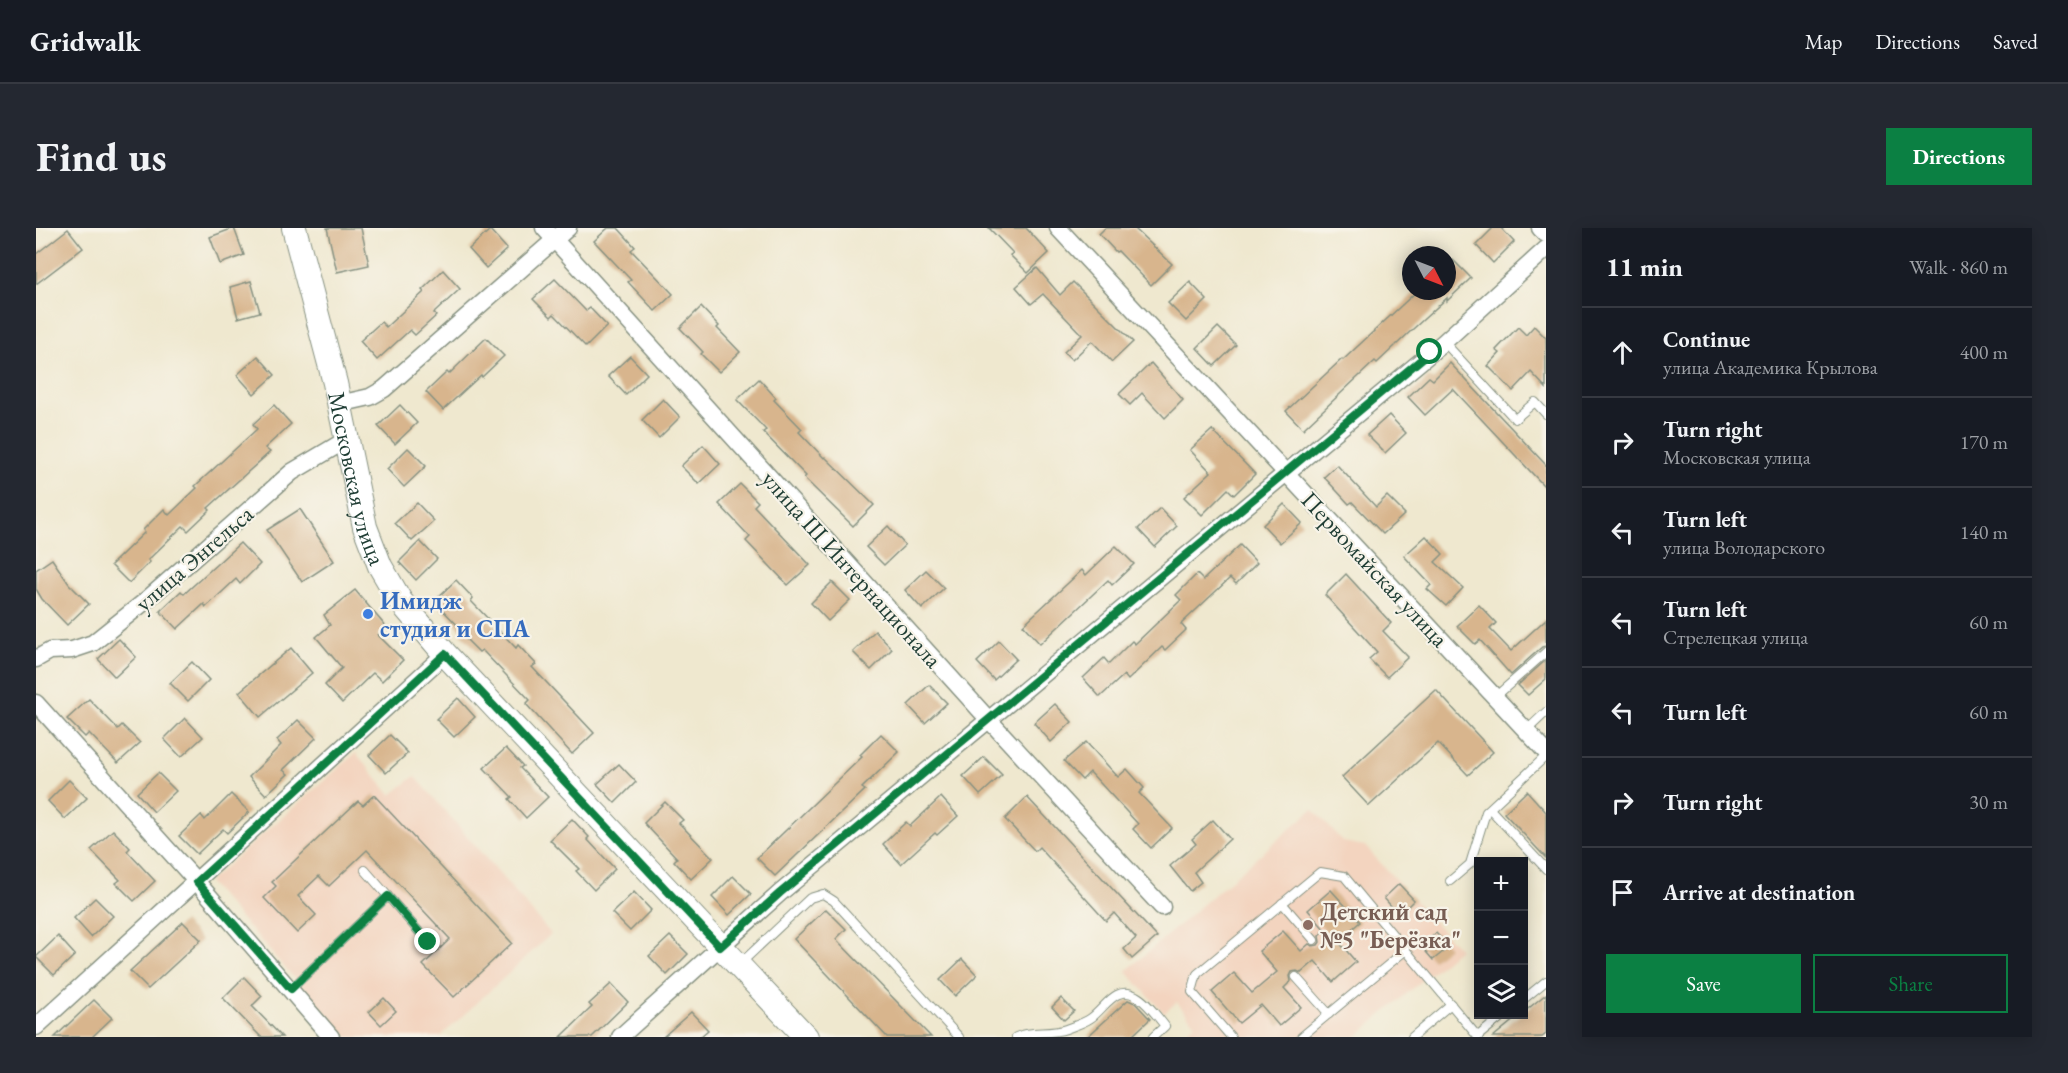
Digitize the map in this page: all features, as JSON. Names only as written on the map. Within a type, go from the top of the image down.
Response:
[{"type":"street","name":"Московская улица","points":[[294,228],[339,404],[364,527],[380,566],[401,602],[445,654],[806,1037]]},
{"type":"street","name":"Первомайская улица","points":[[1058,228],[1546,754]]},
{"type":"street","points":[[1540,228],[1546,234]]},
{"type":"street","points":[[339,404],[370,398],[384,389],[556,232]]},
{"type":"street","name":"улица III Интернационала","points":[[556,232],[989,720],[1162,908]]},
{"type":"street","points":[[620,1037],[780,893],[1444,342],[1546,249]]},
{"type":"street","name":"улица Энгельса","points":[[36,659],[50,651],[72,650],[93,643],[143,603],[292,472],[346,440]]},
{"type":"street","points":[[36,1027],[445,654]]},
{"type":"street","points":[[36,703],[197,882],[331,1037]]},
{"type":"lane","points":[[1444,342],[1515,419],[1535,402],[1546,414]]},
{"type":"lane","points":[[1495,697],[1546,651]]},
{"type":"lane","points":[[1526,731],[1546,712]]},
{"type":"lane","points":[[1450,881],[1470,864],[1486,812],[1546,754]]},
{"type":"lane","points":[[1490,808],[1546,869]]},
{"type":"lane","points":[[365,870],[428,942]]},
{"type":"lane","points":[[1231,1037],[1192,992],[1197,974],[1320,872],[1344,876],[1478,1037],[1499,1019]]},
{"type":"lane","points":[[738,966],[810,898],[823,894],[834,901],[959,1037]]},
{"type":"lane","points":[[291,989],[388,896]]},
{"type":"lane","points":[[1282,903],[1314,940]]},
{"type":"lane","points":[[1301,1037],[1406,950]]},
{"type":"lane","points":[[1296,977],[1329,1014]]},
{"type":"lane","points":[[1528,996],[1546,981]]},
{"type":"lane","points":[[1016,1037],[1023,1034],[1064,1030],[1089,1019],[1119,993],[1129,993],[1138,996],[1165,1026],[1153,1037]]},
{"type":"lane","points":[[1412,1037],[1451,1004]]},
{"type":"shaded area","points":[[356,753],[391,795],[415,776],[551,934],[440,1037],[347,1037],[208,882]]},
{"type":"shaded area","name":"Детский сад №5 \"Берёзка\"","points":[[1313,809],[1343,842],[1365,846],[1459,949],[1356,1037],[1180,1037],[1195,1024],[1177,1002],[1164,1013],[1126,971]]},
{"type":"building","points":[[234,228],[244,255],[220,264],[210,237]]},
{"type":"building","points":[[327,228],[361,228],[369,265],[337,272]]},
{"type":"building","points":[[608,228],[618,228],[635,247],[631,250],[673,294],[655,311],[628,282],[631,280],[594,241]]},
{"type":"building","points":[[989,228],[1026,228],[1049,253],[1028,273],[1010,255],[1013,253]]},
{"type":"building","points":[[1105,228],[1134,228],[1172,264],[1151,285],[1099,234]]},
{"type":"building","points":[[1493,228],[1501,228],[1514,242],[1493,263],[1476,245]]},
{"type":"building","points":[[68,229],[83,248],[36,284],[36,254]]},
{"type":"building","points":[[490,230],[507,249],[486,268],[469,249]]},
{"type":"building","points":[[1456,263],[1471,278],[1456,292]]},
{"type":"building","points":[[1037,268],[1060,295],[1073,282],[1133,342],[1112,362],[1092,341],[1072,360],[1064,352],[1082,335],[1043,294],[1031,304],[1016,287]]},
{"type":"building","points":[[443,270],[460,289],[434,313],[436,316],[415,335],[410,330],[377,360],[360,341],[381,322],[386,327],[424,292],[422,290]]},
{"type":"building","points":[[555,279],[586,311],[590,308],[607,326],[586,347],[554,314],[551,317],[533,299]]},
{"type":"building","points":[[251,281],[260,312],[238,318],[230,287]]},
{"type":"building","points":[[1190,282],[1207,300],[1186,321],[1168,303]]},
{"type":"building","points":[[1407,300],[1445,300],[1377,363],[1375,361],[1303,429],[1286,411]]},
{"type":"building","points":[[701,307],[740,352],[719,372],[680,328]]},
{"type":"building","points":[[1534,326],[1546,338],[1546,388],[1531,372],[1513,391],[1488,366],[1500,353],[1496,350],[1518,327],[1526,335]]},
{"type":"building","points":[[1218,327],[1236,345],[1214,366],[1197,348]]},
{"type":"building","points":[[486,338],[504,356],[443,410],[426,392],[447,372],[449,374]]},
{"type":"building","points":[[258,356],[275,375],[254,394],[237,375]]},
{"type":"building","points":[[630,356],[647,374],[626,395],[608,376]]},
{"type":"building","points":[[1151,363],[1183,400],[1165,418],[1142,393],[1130,405],[1119,394]]},
{"type":"building","points":[[1450,363],[1546,465],[1546,488],[1453,389],[1425,415],[1408,397],[1429,377],[1433,380]]},
{"type":"building","points":[[759,379],[776,398],[774,400],[802,429],[799,432],[874,505],[853,526],[804,478],[806,476],[763,432],[766,430],[737,400]]},
{"type":"building","points":[[663,399],[680,417],[659,438],[642,420]]},
{"type":"building","points":[[274,405],[291,424],[265,448],[270,452],[208,508],[210,510],[188,531],[183,526],[148,560],[150,562],[129,583],[111,565],[145,532],[143,530],[164,509],[169,515],[197,488],[195,486],[257,429],[253,424]]},
{"type":"building","points":[[400,405],[417,423],[395,444],[378,426]]},
{"type":"building","points":[[1389,415],[1406,433],[1385,453],[1367,435]]},
{"type":"building","points":[[1212,430],[1255,474],[1234,495],[1228,489],[1202,515],[1184,497],[1211,472],[1190,450]]},
{"type":"building","points":[[703,445],[720,464],[699,484],[681,466]]},
{"type":"building","points":[[408,448],[426,466],[404,487],[387,469]]},
{"type":"building","points":[[1337,465],[1376,507],[1387,496],[1405,514],[1383,534],[1352,502],[1349,504],[1324,477]]},
{"type":"building","points":[[740,484],[758,502],[754,506],[810,565],[788,585],[746,541],[750,537],[719,504]]},
{"type":"building","points":[[417,503],[434,521],[412,541],[395,523]]},
{"type":"building","points":[[1284,504],[1302,523],[1280,543],[1263,525]]},
{"type":"building","points":[[1160,508],[1177,526],[1155,547],[1138,529]]},
{"type":"building","points":[[300,509],[334,561],[302,582],[267,530]]},
{"type":"building","points":[[888,526],[905,545],[884,565],[866,547]]},
{"type":"building","points":[[1426,536],[1443,554],[1435,562],[1463,588],[1446,606],[1427,589],[1431,585],[1404,556]]},
{"type":"building","points":[[420,541],[437,559],[416,580],[399,562]]},
{"type":"building","points":[[240,543],[260,564],[240,584],[236,579],[206,607],[204,604],[177,629],[160,611],[181,591],[184,594]]},
{"type":"building","points":[[1240,545],[1257,563],[1236,584],[1230,578],[1181,624],[1186,630],[1165,650],[1162,647],[1128,680],[1124,675],[1100,697],[1083,678],[1104,658],[1109,664],[1132,641],[1135,644],[1181,600],[1176,595],[1197,574],[1203,580]]},
{"type":"building","points":[[1116,546],[1134,564],[1112,585],[1108,580],[1040,644],[1023,625],[1082,570],[1086,575]]},
{"type":"building","points":[[52,559],[69,584],[89,604],[67,625],[42,599],[36,589],[36,570]]},
{"type":"building","points":[[926,570],[944,588],[922,609],[905,590]]},
{"type":"building","points":[[1346,574],[1391,623],[1383,631],[1408,657],[1387,677],[1369,659],[1377,652],[1325,595]]},
{"type":"building","points":[[456,580],[473,598],[471,601],[516,648],[518,645],[536,664],[532,667],[594,733],[572,754],[526,704],[530,700],[482,650],[479,652],[461,634],[464,632],[434,601]]},
{"type":"building","points":[[832,582],[850,600],[828,621],[811,603]]},
{"type":"building","points":[[355,590],[387,628],[378,635],[403,660],[382,681],[373,673],[342,703],[325,685],[342,668],[316,637],[330,625],[324,615]]},
{"type":"building","points":[[1479,605],[1496,623],[1490,629],[1511,651],[1546,619],[1546,646],[1511,675],[1480,640],[1475,644],[1457,626]]},
{"type":"building","points":[[875,631],[892,649],[871,670],[853,652]]},
{"type":"building","points":[[119,639],[136,657],[115,677],[98,659]]},
{"type":"building","points":[[999,641],[1016,659],[994,680],[977,662]]},
{"type":"building","points":[[291,648],[312,673],[260,717],[239,692]]},
{"type":"building","points":[[1546,660],[1546,679],[1528,695],[1518,685]]},
{"type":"building","points":[[192,662],[209,680],[188,701],[170,683]]},
{"type":"building","points":[[929,685],[947,703],[925,723],[908,705]]},
{"type":"building","points":[[1436,690],[1493,752],[1468,775],[1438,743],[1369,806],[1342,777]]},
{"type":"building","points":[[458,698],[475,717],[454,737],[436,719]]},
{"type":"building","points":[[89,699],[118,729],[122,725],[140,743],[118,763],[89,733],[85,737],[67,719]]},
{"type":"building","points":[[1055,704],[1072,722],[1051,742],[1034,723]]},
{"type":"building","points":[[185,718],[203,737],[181,757],[164,739]]},
{"type":"building","points":[[298,720],[316,738],[283,770],[288,774],[266,795],[249,777],[281,745],[277,740]]},
{"type":"building","points":[[881,734],[899,752],[862,788],[865,790],[775,876],[757,858],[862,757],[860,755]]},
{"type":"building","points":[[390,735],[408,753],[386,773],[369,755]]},
{"type":"building","points":[[1086,742],[1118,777],[1127,769],[1144,788],[1139,793],[1172,828],[1151,848],[1133,829],[1138,824],[1090,772],[1082,780],[1064,761]]},
{"type":"building","points":[[506,748],[523,766],[520,768],[548,797],[526,818],[509,799],[512,797],[484,768]]},
{"type":"building","points":[[984,757],[1002,775],[980,795],[963,776]]},
{"type":"building","points":[[619,764],[636,782],[615,803],[597,784]]},
{"type":"building","points":[[158,773],[176,791],[154,812],[137,793]]},
{"type":"building","points":[[69,780],[87,798],[65,819],[48,801]]},
{"type":"building","points":[[1527,791],[1546,812],[1546,858],[1504,813]]},
{"type":"building","points":[[231,794],[249,812],[227,833],[223,829],[197,854],[179,836],[201,815],[205,820]]},
{"type":"building","points":[[374,795],[512,943],[454,997],[423,965],[450,939],[367,850],[329,886],[319,876],[298,896],[316,915],[297,933],[264,898],[276,886],[272,882],[358,801],[363,805]]},
{"type":"building","points":[[941,797],[958,816],[937,835],[935,833],[901,864],[883,844],[906,822],[910,826]]},
{"type":"building","points":[[1027,797],[1157,937],[1132,959],[1124,949],[1136,938],[1114,913],[1106,921],[1039,847],[1035,851],[1005,819]]},
{"type":"building","points":[[665,802],[683,820],[679,823],[713,858],[691,879],[674,861],[677,858],[644,823]]},
{"type":"building","points":[[572,819],[615,869],[594,890],[576,871],[579,869],[550,840]]},
{"type":"building","points":[[1213,820],[1230,839],[1194,872],[1201,882],[1190,891],[1170,866],[1196,844],[1192,839]]},
{"type":"building","points":[[113,830],[130,848],[127,851],[155,881],[134,901],[116,883],[120,880],[91,850]]},
{"type":"building","points":[[733,876],[751,894],[729,915],[712,897]]},
{"type":"building","points":[[1399,884],[1414,900],[1399,915],[1384,898]]},
{"type":"building","points":[[1331,890],[1360,922],[1338,941],[1356,962],[1333,982],[1315,961],[1301,973],[1292,972],[1291,981],[1284,988],[1301,1007],[1279,1026],[1261,1005],[1239,1023],[1212,992],[1234,973],[1252,993],[1277,972],[1259,951],[1283,931],[1301,951],[1309,944],[1318,945],[1319,936],[1325,930],[1308,910]]},
{"type":"building","points":[[634,892],[651,910],[630,931],[612,913]]},
{"type":"building","points":[[95,898],[113,916],[91,937],[74,918]]},
{"type":"building","points":[[826,909],[846,929],[836,939],[931,1037],[887,1037],[794,939]]},
{"type":"building","points":[[183,922],[201,940],[148,989],[130,971]]},
{"type":"building","points":[[1436,933],[1449,947],[1433,960],[1421,946]]},
{"type":"building","points":[[58,936],[75,955],[54,975],[36,957]]},
{"type":"building","points":[[670,936],[688,954],[667,975],[649,956]]},
{"type":"building","points":[[962,959],[977,975],[955,996],[940,980]]},
{"type":"building","points":[[244,977],[262,996],[252,1006],[282,1037],[261,1037],[223,998]]},
{"type":"building","points":[[611,984],[628,1002],[592,1037],[561,1037],[592,1007],[589,1004]]},
{"type":"building","points":[[1546,994],[1546,1034],[1542,1037],[1493,1037],[1515,1019],[1528,1019],[1528,1009]]},
{"type":"building","points":[[384,998],[396,1011],[381,1025],[369,1012]]},
{"type":"building","points":[[1061,998],[1074,1011],[1064,1020],[1052,1007]]},
{"type":"building","points":[[94,1000],[112,1018],[92,1037],[55,1037]]},
{"type":"building","points":[[1128,1000],[1135,1003],[1150,1019],[1131,1037],[1087,1037]]},
{"type":"building","points":[[691,1012],[708,1030],[700,1037],[663,1037]]},
{"type":"place","name":"Имидж студия и СПА","points":[[368,614]]},
{"type":"place","name":"Детский сад №5 \"Берёзка\"","points":[[1308,925]]},
{"type":"route","points":[[428,942],[388,896],[291,989],[197,882],[445,654],[720,947],[780,893],[1430,352]]}]
